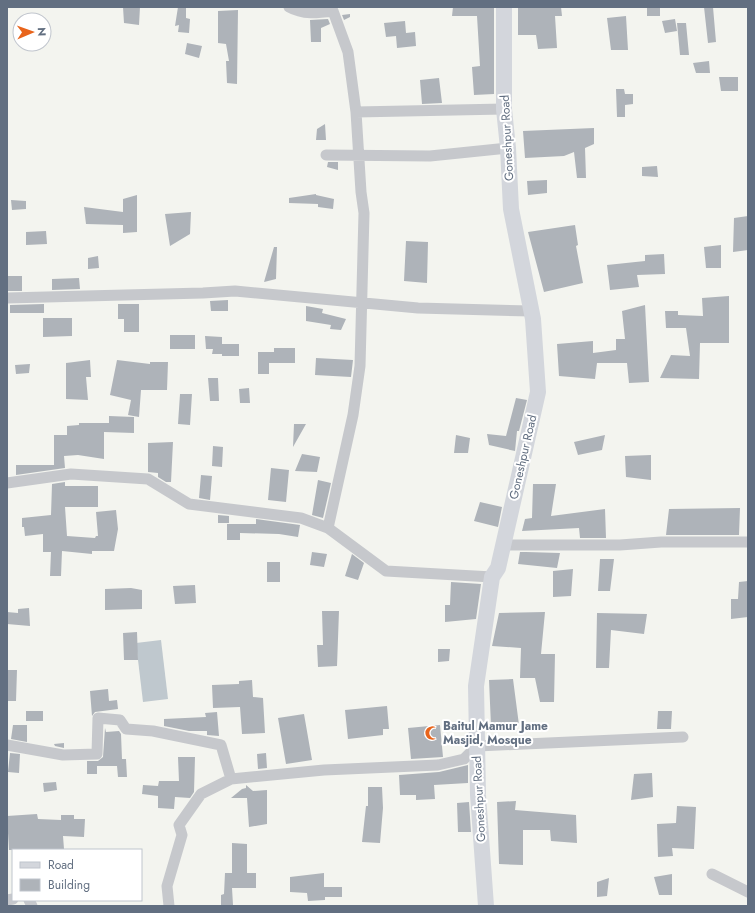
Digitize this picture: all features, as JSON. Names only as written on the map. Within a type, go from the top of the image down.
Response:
[{"type":"street","points":[[289,7],[297,11],[314,13],[334,11],[348,52],[356,112],[358,155],[364,213],[360,366],[353,415],[328,528]]},
{"type":"street","name":"Goneshpur Road","points":[[486,906],[476,746],[476,686],[492,577],[498,568],[538,392],[531,311],[511,209],[508,148],[504,110],[504,7]]},
{"type":"street","points":[[356,112],[504,110]]},
{"type":"street","points":[[326,155],[430,156],[508,148]]},
{"type":"street","points":[[7,298],[195,294],[235,291],[361,304],[418,308],[531,311]]},
{"type":"street","points":[[7,483],[71,474],[148,479],[189,504],[301,518],[328,528],[386,571],[492,577]]},
{"type":"street","points":[[503,545],[620,545],[661,542],[748,542]]},
{"type":"street","points":[[7,746],[63,755],[97,754],[98,718],[120,720],[126,730],[153,730],[221,745],[231,779]]},
{"type":"street","points":[[169,906],[167,886],[182,835],[179,825],[201,794],[231,779],[324,770],[438,765],[464,758],[476,746],[683,737]]},
{"type":"street","points":[[712,874],[748,892]]},
{"type":"shaded area","points":[[161,640],[168,699],[143,702],[136,643]]},
{"type":"building","points":[[123,7],[140,7],[139,25],[124,23]]},
{"type":"building","points":[[178,7],[186,7],[186,18],[190,19],[189,33],[178,32],[179,25],[175,26]]},
{"type":"building","points":[[453,7],[494,7],[494,94],[474,95],[472,67],[480,66],[477,16],[452,16]]},
{"type":"building","points":[[518,7],[561,7],[562,16],[555,16],[557,48],[538,49],[536,35],[518,35]]},
{"type":"building","points":[[647,7],[660,7],[660,16],[647,16]]},
{"type":"building","points":[[704,7],[713,7],[716,42],[708,43]]},
{"type":"building","points":[[238,10],[237,84],[227,83],[226,61],[229,61],[226,44],[218,43],[218,11]]},
{"type":"building","points":[[350,14],[350,17],[344,20],[342,15]]},
{"type":"building","points":[[626,16],[628,50],[611,50],[607,18]]},
{"type":"building","points":[[328,19],[330,24],[321,28],[321,42],[311,42],[310,20]]},
{"type":"building","points":[[675,19],[677,31],[665,33],[662,21]]},
{"type":"building","points":[[405,21],[406,33],[415,32],[416,46],[397,48],[396,36],[386,37],[384,23]]},
{"type":"building","points":[[677,23],[686,23],[689,55],[680,55]]},
{"type":"building","points":[[187,43],[202,46],[199,58],[185,54]]},
{"type":"building","points":[[709,61],[710,73],[696,73],[693,63]]},
{"type":"building","points":[[719,77],[738,77],[738,91],[721,91]]},
{"type":"building","points":[[439,78],[442,103],[422,104],[420,80]]},
{"type":"building","points":[[616,89],[624,89],[625,94],[633,94],[633,104],[625,105],[625,117],[617,117]]},
{"type":"building","points":[[325,124],[326,140],[316,140],[317,129]]},
{"type":"building","points":[[594,128],[594,144],[585,148],[586,178],[577,178],[574,152],[564,156],[525,158],[523,131]]},
{"type":"building","points":[[328,162],[338,162],[338,170],[327,167]]},
{"type":"building","points":[[657,166],[658,177],[642,176],[642,167]]},
{"type":"building","points":[[547,180],[547,193],[528,195],[527,181]]},
{"type":"building","points":[[316,194],[334,199],[333,209],[318,207],[318,204],[289,203],[289,198]]},
{"type":"building","points":[[137,195],[137,232],[123,233],[123,225],[86,224],[84,207],[123,212],[123,199]]},
{"type":"building","points":[[11,200],[26,201],[26,209],[12,210]]},
{"type":"building","points":[[191,212],[190,234],[170,246],[165,214]]},
{"type":"building","points":[[748,216],[748,250],[733,252],[734,218]]},
{"type":"building","points":[[575,225],[578,245],[576,246],[583,283],[544,292],[528,232]]},
{"type":"building","points":[[46,231],[47,244],[26,245],[26,232]]},
{"type":"building","points":[[406,241],[428,242],[427,283],[404,281]]},
{"type":"building","points":[[721,245],[721,268],[706,268],[704,247]]},
{"type":"building","points":[[274,247],[277,247],[276,279],[264,282]]},
{"type":"building","points":[[664,254],[665,274],[637,275],[639,287],[610,290],[607,265],[645,261],[645,255]]},
{"type":"building","points":[[98,256],[99,268],[88,269],[88,258]]},
{"type":"building","points":[[7,276],[22,276],[22,291],[7,291]]},
{"type":"building","points":[[79,278],[80,289],[52,290],[52,279]]},
{"type":"building","points":[[729,296],[729,343],[700,343],[699,379],[660,378],[671,355],[690,356],[686,328],[666,328],[665,311],[678,311],[678,315],[703,316],[702,298]]},
{"type":"building","points":[[228,300],[228,311],[211,311],[210,301]]},
{"type":"building","points":[[44,304],[44,313],[10,313],[10,305]]},
{"type":"building","points":[[118,304],[139,304],[139,332],[124,332],[124,319],[118,319]]},
{"type":"building","points":[[645,305],[649,382],[629,383],[627,363],[597,363],[595,379],[559,376],[557,344],[593,341],[593,353],[616,350],[616,339],[625,339],[622,311]]},
{"type":"building","points":[[306,306],[323,309],[322,313],[346,319],[341,330],[330,329],[331,325],[306,321]]},
{"type":"building","points":[[43,318],[72,318],[72,336],[43,337]]},
{"type":"building","points":[[170,335],[195,335],[195,349],[170,349]]},
{"type":"building","points":[[205,336],[222,337],[222,344],[239,344],[239,356],[222,356],[222,354],[212,354],[213,349],[206,349]]},
{"type":"building","points":[[274,348],[295,348],[295,363],[269,363],[269,374],[258,374],[258,352],[274,352]]},
{"type":"building","points":[[316,358],[353,360],[351,377],[315,375]]},
{"type":"building","points":[[90,360],[91,377],[86,377],[88,400],[66,399],[66,363]]},
{"type":"building","points":[[117,360],[150,364],[150,362],[168,362],[167,390],[141,390],[139,417],[128,415],[131,400],[110,395]]},
{"type":"building","points":[[30,364],[29,373],[16,374],[15,365]]},
{"type":"building","points":[[208,378],[218,378],[219,401],[210,401]]},
{"type":"building","points":[[249,388],[250,403],[240,403],[239,389]]},
{"type":"building","points":[[180,394],[192,394],[190,425],[178,424]]},
{"type":"building","points":[[516,398],[527,400],[519,431],[517,431],[515,451],[489,445],[487,434],[506,436]]},
{"type":"building","points":[[109,416],[134,417],[134,433],[104,432],[104,459],[78,455],[64,456],[65,468],[16,475],[16,465],[54,465],[54,435],[67,435],[67,426],[79,425],[79,423],[109,423]]},
{"type":"building","points":[[294,424],[306,424],[293,447]]},
{"type":"building","points":[[456,435],[470,438],[468,453],[454,453]]},
{"type":"building","points":[[605,435],[602,450],[578,455],[574,442]]},
{"type":"building","points":[[173,442],[171,482],[166,482],[158,477],[158,473],[148,472],[148,443]]},
{"type":"building","points":[[213,446],[223,447],[222,467],[212,466]]},
{"type":"building","points":[[302,454],[320,457],[317,472],[295,471]]},
{"type":"building","points":[[651,455],[651,480],[626,477],[625,456]]},
{"type":"building","points":[[271,468],[289,470],[286,502],[268,500]]},
{"type":"building","points":[[201,475],[212,476],[210,500],[199,498]]},
{"type":"building","points":[[318,480],[331,483],[323,518],[312,515]]},
{"type":"building","points":[[65,482],[65,486],[98,486],[98,507],[65,507],[67,536],[95,538],[98,536],[96,512],[116,510],[118,529],[114,551],[92,551],[92,554],[62,551],[61,576],[50,576],[51,552],[43,552],[43,534],[25,536],[24,527],[22,527],[22,518],[51,515],[52,484]]},
{"type":"building","points":[[533,484],[556,484],[551,516],[605,509],[606,538],[580,538],[579,528],[522,531],[525,519],[532,518]]},
{"type":"building","points":[[480,502],[502,507],[498,527],[474,521]]},
{"type":"building","points":[[740,508],[739,535],[666,535],[669,509]]},
{"type":"building","points":[[218,515],[229,516],[229,523],[218,523]]},
{"type":"building","points":[[256,519],[300,525],[298,537],[279,534],[240,533],[240,540],[227,540],[227,524],[256,524]]},
{"type":"building","points":[[312,552],[327,554],[324,567],[310,565]]},
{"type":"building","points":[[520,552],[560,553],[557,568],[518,564]]},
{"type":"building","points":[[352,554],[364,563],[358,580],[345,576]]},
{"type":"building","points":[[600,559],[614,559],[610,591],[598,591]]},
{"type":"building","points":[[267,562],[280,562],[280,582],[267,582]]},
{"type":"building","points":[[573,569],[571,596],[553,597],[553,571]]},
{"type":"building","points":[[748,581],[748,617],[731,619],[731,599],[738,599],[739,582]]},
{"type":"building","points":[[451,582],[481,584],[476,619],[445,622],[445,605],[450,605]]},
{"type":"building","points":[[195,585],[196,603],[175,604],[173,586]]},
{"type":"building","points":[[131,588],[142,590],[142,609],[105,610],[105,589]]},
{"type":"building","points":[[29,608],[30,626],[7,624],[7,612],[18,613],[18,609]]},
{"type":"building","points":[[322,611],[339,611],[337,666],[318,667],[317,645],[323,645]]},
{"type":"building","points":[[545,612],[541,654],[555,654],[554,702],[540,702],[535,678],[520,678],[521,648],[492,646],[499,613]]},
{"type":"building","points":[[597,613],[647,614],[644,634],[611,630],[609,668],[596,668]]},
{"type":"building","points":[[137,632],[138,660],[124,660],[123,633]]},
{"type":"building","points":[[438,649],[450,649],[449,661],[438,662]]},
{"type":"building","points":[[7,670],[17,670],[16,701],[7,701]]},
{"type":"building","points":[[513,679],[519,725],[491,726],[489,680]]},
{"type":"building","points":[[252,680],[253,697],[263,698],[265,733],[242,734],[240,707],[213,708],[212,685],[239,684],[239,681]]},
{"type":"building","points":[[108,689],[109,701],[117,700],[118,709],[95,712],[92,716],[90,691]]},
{"type":"building","points":[[387,706],[389,729],[383,729],[383,735],[348,739],[345,710]]},
{"type":"building","points":[[26,711],[43,711],[43,721],[26,721]]},
{"type":"building","points":[[658,711],[672,711],[671,729],[657,729]]},
{"type":"building","points":[[217,712],[219,736],[207,735],[207,731],[189,731],[164,726],[164,719],[206,717],[205,713]]},
{"type":"building","points":[[304,714],[312,760],[286,764],[278,718]]},
{"type":"building","points":[[13,725],[27,725],[27,742],[11,739]]},
{"type":"building","points":[[440,725],[443,757],[411,759],[408,728]]},
{"type":"building","points":[[105,728],[106,732],[119,731],[121,734],[122,759],[126,759],[127,777],[118,777],[117,766],[97,766],[97,774],[87,774],[87,761],[98,761],[103,757]]},
{"type":"building","points":[[64,743],[64,748],[55,746],[54,744]]},
{"type":"building","points":[[10,753],[20,754],[19,773],[8,772]]},
{"type":"building","points":[[266,753],[267,768],[258,769],[257,754]]},
{"type":"building","points":[[178,757],[195,757],[194,792],[190,798],[175,797],[174,809],[158,808],[158,796],[142,794],[143,785],[158,786],[159,781],[179,781]]},
{"type":"building","points":[[468,765],[468,783],[434,785],[435,799],[416,800],[416,795],[400,795],[399,775],[439,772]]},
{"type":"building","points":[[652,773],[653,797],[631,800],[634,774]]},
{"type":"building","points":[[56,782],[57,790],[44,792],[43,783]]},
{"type":"building","points":[[246,785],[253,791],[267,790],[267,824],[249,827],[247,798],[231,798],[242,789],[246,788]]},
{"type":"building","points":[[368,787],[382,787],[383,808],[380,843],[362,842],[366,806],[368,806]]},
{"type":"building","points":[[516,801],[515,810],[576,815],[577,843],[551,841],[550,830],[523,830],[523,865],[499,864],[497,802]]},
{"type":"building","points":[[469,802],[471,832],[458,832],[457,803]]},
{"type":"building","points":[[677,806],[696,807],[694,849],[672,848],[673,856],[658,857],[657,824],[676,823]]},
{"type":"building","points":[[37,814],[38,819],[61,820],[61,815],[74,815],[74,819],[85,819],[84,837],[63,836],[64,849],[9,850],[7,816]]},
{"type":"building","points":[[232,843],[247,844],[247,873],[256,873],[256,888],[232,888],[233,905],[221,905],[221,895],[224,894],[225,873],[232,873]]},
{"type":"building","points":[[324,873],[324,887],[342,887],[342,897],[325,897],[325,900],[308,901],[307,893],[290,892],[290,877]]},
{"type":"building","points":[[672,874],[672,895],[659,895],[654,877]]},
{"type":"building","points":[[609,878],[607,896],[597,897],[597,882]]},
{"type":"place","name":"Baitul Mamur Jame Masjid, Mosque","points":[[432,733]]}]
